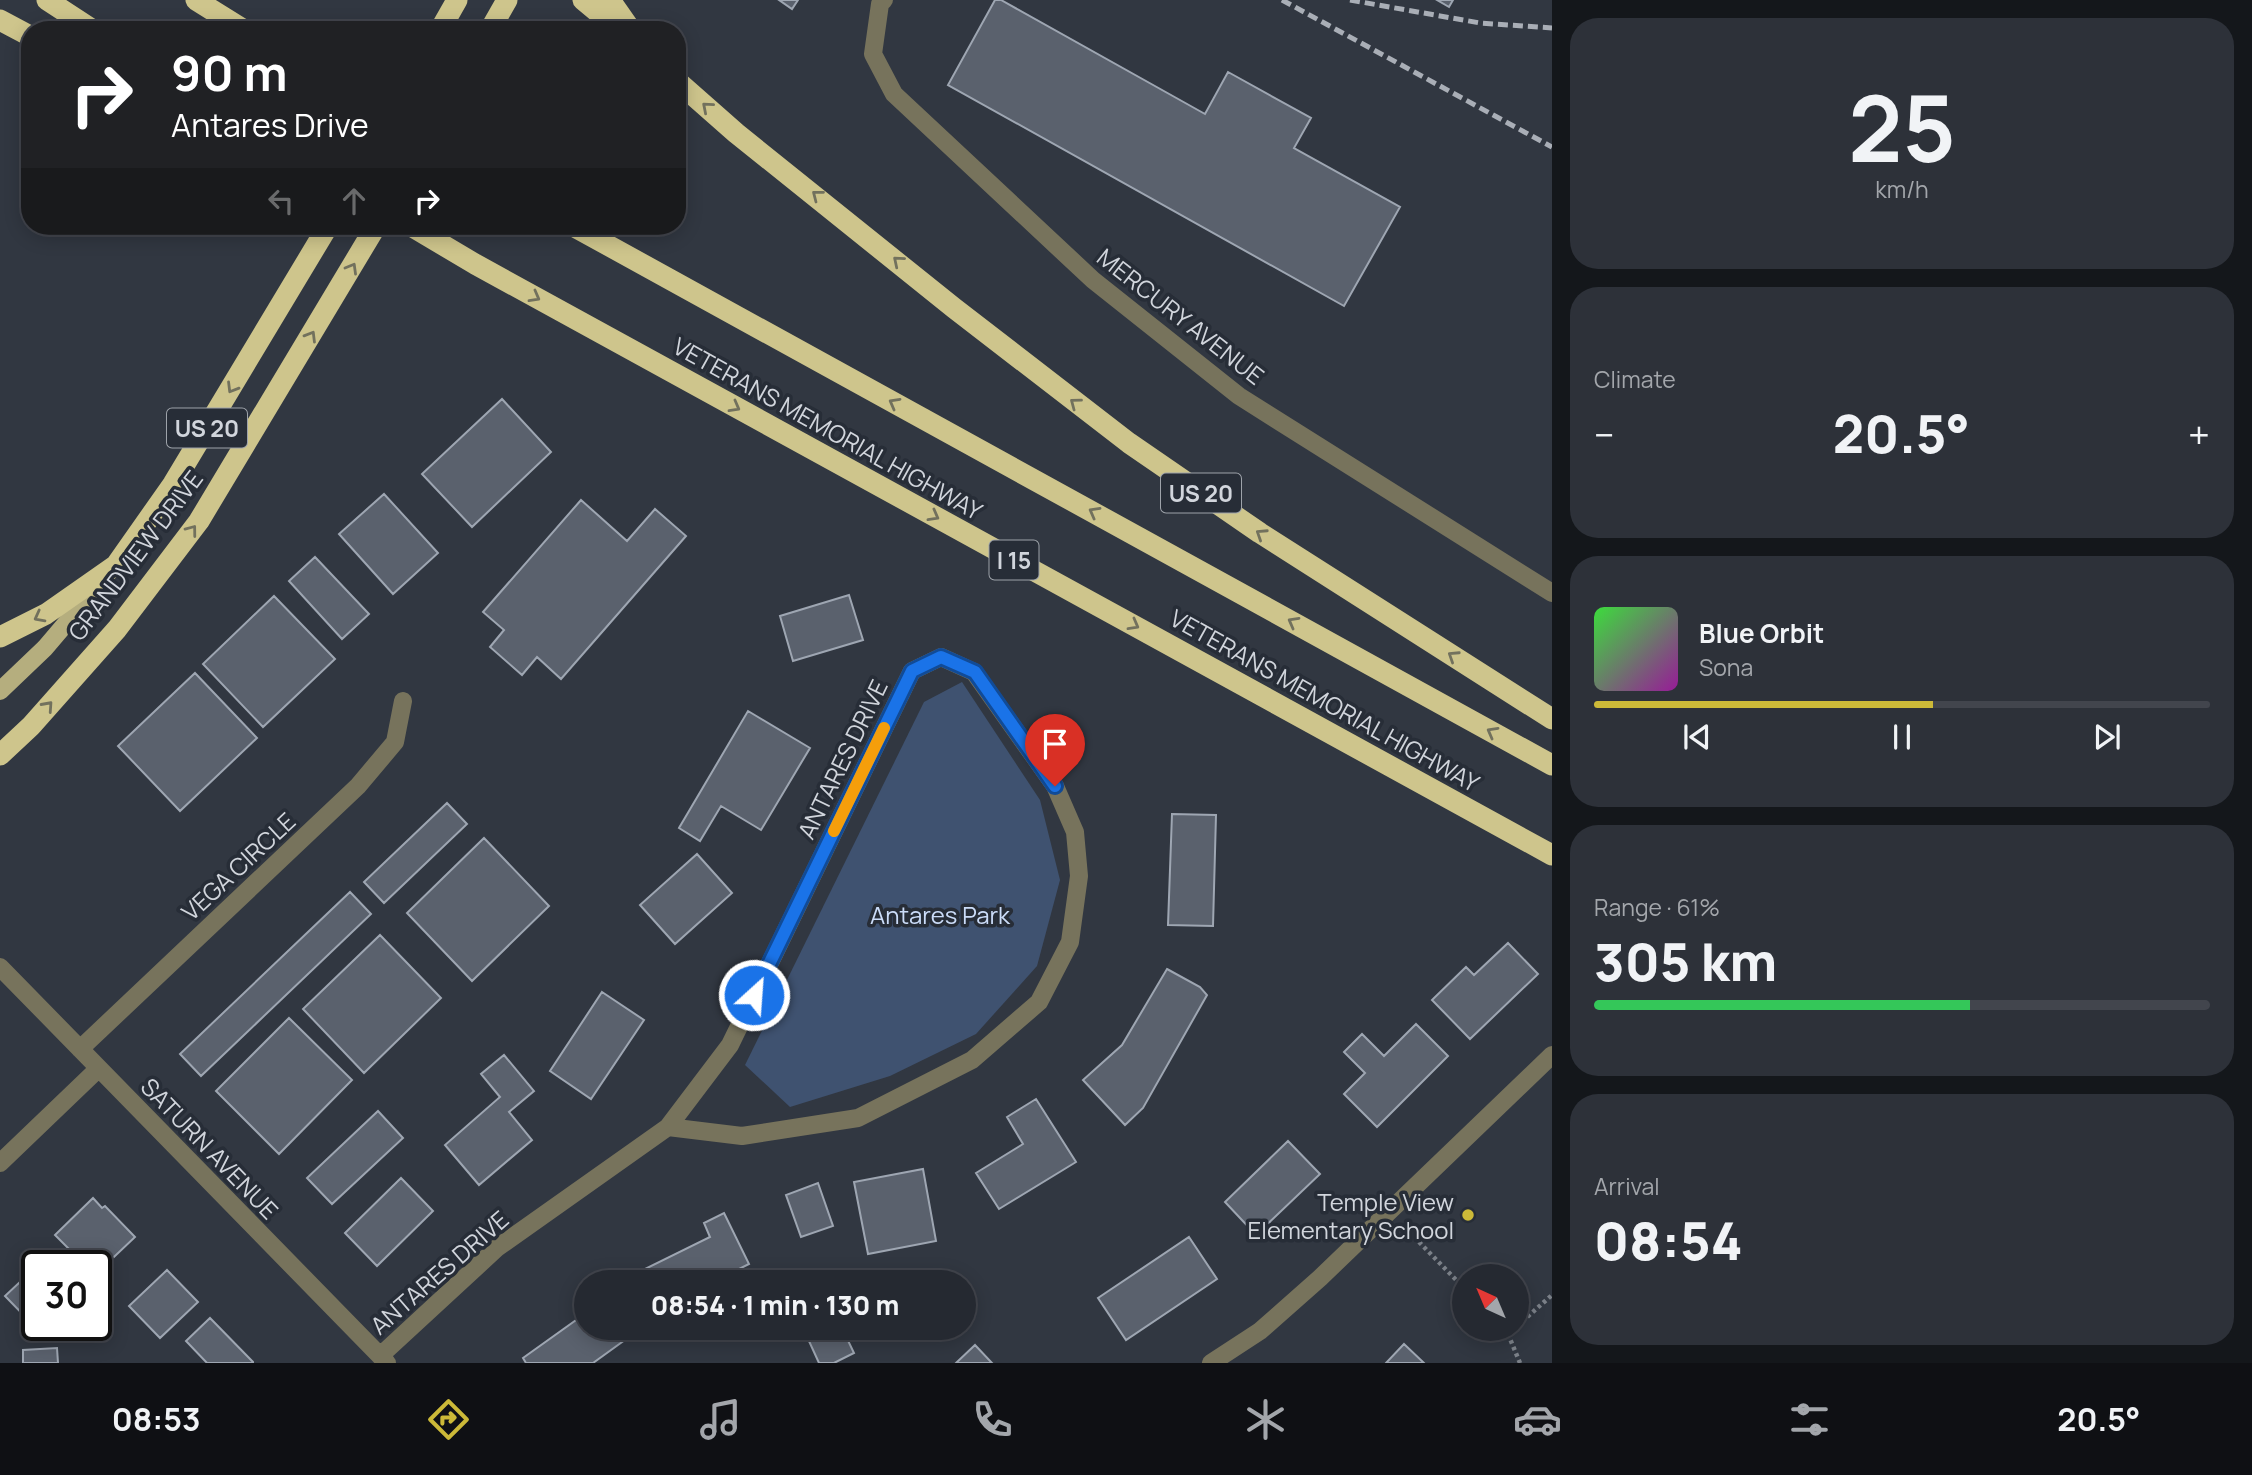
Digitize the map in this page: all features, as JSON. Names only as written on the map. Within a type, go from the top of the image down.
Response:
[{"type":"highway","points":[[47,0],[79,21]]},
{"type":"highway","points":[[196,0],[230,21]]},
{"type":"highway","points":[[445,21],[457,0]]},
{"type":"highway","points":[[495,21],[507,0]]},
{"type":"highway","points":[[583,0],[608,21]]},
{"type":"highway","points":[[610,0],[625,21]]},
{"type":"highway","points":[[0,20],[21,31]]},
{"type":"highway","name":"US 20","points":[[686,89],[736,133],[954,308],[1129,443],[1260,533],[1552,719]]},
{"type":"highway","name":"GRANDVIEW DRIVE","points":[[116,565],[173,484],[323,235]]},
{"type":"highway","name":"GRANDVIEW DRIVE","points":[[0,755],[31,726],[117,629],[199,521],[371,235]]},
{"type":"highway","points":[[415,235],[475,264]]},
{"type":"highway","name":"VETERANS MEMORIAL HIGHWAY","points":[[426,235],[1552,855]]},
{"type":"highway","points":[[589,235],[1552,765]]},
{"type":"highway","name":"US 20","points":[[0,637],[46,614],[116,565]]},
{"type":"main road","name":"GRANDVIEW DRIVE","points":[[0,691],[45,648],[116,565]]},
{"type":"street","name":"MERCURY AVENUE","points":[[884,0],[880,4],[873,54],[894,94],[1093,280],[1239,396],[1552,593]]},
{"type":"street","name":"ANTARES DRIVE","points":[[383,1360],[497,1248],[668,1127],[730,1045],[912,671],[941,657],[975,672],[1055,786],[1075,832],[1079,876],[1070,942],[1039,1002],[972,1060],[858,1118],[742,1136],[668,1127]]},
{"type":"street","name":"VEGA CIRCLE","points":[[80,1049],[358,786],[396,742],[403,701]]},
{"type":"street","name":"SATURN AVENUE","points":[[0,967],[383,1360]]},
{"type":"street","points":[[1211,1363],[1260,1331],[1310,1287],[1552,1055]]},
{"type":"street","points":[[0,1163],[98,1069]]},
{"type":"path","points":[[1419,1242],[1452,1276]]},
{"type":"path","points":[[1530,1316],[1551,1299]]},
{"type":"path","points":[[1511,1341],[1520,1363]]},
{"type":"green space","name":"Antares Park","points":[[962,682],[1040,800],[1060,880],[1037,966],[976,1034],[890,1076],[790,1107],[745,1065],[924,702]]},
{"type":"building","points":[[779,0],[798,0],[792,9]]},
{"type":"building","points":[[995,0],[1001,0],[1205,114],[1228,72],[1311,118],[1294,148],[1400,207],[1344,306],[948,85]]},
{"type":"building","points":[[1437,0],[1453,0],[1449,7]]},
{"type":"building","points":[[502,399],[551,452],[472,527],[422,474]]},
{"type":"building","points":[[384,494],[438,553],[393,594],[339,534]]},
{"type":"building","points":[[581,500],[627,541],[655,509],[686,536],[561,679],[537,657],[522,675],[490,647],[504,630],[483,612]]},
{"type":"building","points":[[315,557],[369,614],[342,639],[289,581]]},
{"type":"building","points":[[849,595],[863,640],[793,661],[780,616]]},
{"type":"building","points":[[274,596],[335,659],[263,727],[203,664]]},
{"type":"building","points":[[195,673],[257,738],[180,811],[118,746]]},
{"type":"building","points":[[748,711],[810,748],[761,830],[721,806],[700,841],[679,828]]},
{"type":"building","points":[[447,803],[467,824],[384,903],[364,882]]},
{"type":"building","points":[[1172,814],[1216,815],[1213,926],[1168,925]]},
{"type":"building","points":[[484,838],[549,906],[472,981],[407,913]]},
{"type":"building","points":[[697,854],[732,893],[675,944],[640,905]]},
{"type":"building","points":[[350,892],[371,914],[201,1076],[180,1054]]},
{"type":"building","points":[[380,935],[441,998],[364,1073],[303,1009]]},
{"type":"building","points":[[1508,943],[1538,974],[1470,1039],[1432,1000],[1466,967],[1474,975]]},
{"type":"building","points":[[1167,969],[1200,987],[1207,995],[1143,1108],[1125,1125],[1083,1080],[1122,1045]]},
{"type":"building","points":[[602,992],[644,1020],[591,1099],[550,1071]]},
{"type":"building","points":[[289,1018],[352,1080],[279,1154],[216,1091]]},
{"type":"building","points":[[1416,1024],[1448,1056],[1377,1127],[1344,1094],[1365,1073],[1344,1052],[1362,1034],[1384,1056]]},
{"type":"building","points":[[504,1055],[534,1091],[509,1112],[532,1140],[479,1185],[445,1145],[500,1097],[481,1074]]},
{"type":"building","points":[[1036,1099],[1076,1162],[999,1209],[976,1173],[1023,1144],[1007,1117]]},
{"type":"building","points":[[378,1111],[403,1138],[332,1204],[307,1178]]},
{"type":"building","points":[[1288,1141],[1320,1174],[1256,1235],[1225,1202]]},
{"type":"building","points":[[923,1169],[936,1241],[868,1254],[854,1182]]},
{"type":"building","points":[[401,1178],[433,1211],[377,1266],[345,1233]]},
{"type":"building","points":[[818,1183],[833,1226],[801,1237],[786,1195]]},
{"type":"building","points":[[93,1198],[102,1208],[105,1206],[135,1237],[112,1259],[112,1250],[70,1250],[55,1235]]},
{"type":"building","points":[[724,1213],[749,1264],[737,1270],[643,1270],[710,1237],[704,1223]]},
{"type":"building","points":[[1189,1237],[1217,1279],[1126,1340],[1098,1298]]},
{"type":"building","points":[[167,1270],[198,1302],[160,1338],[129,1306]]},
{"type":"building","points":[[21,1281],[21,1312],[5,1296]]},
{"type":"building","points":[[210,1318],[253,1363],[207,1363],[186,1341]]},
{"type":"building","points":[[574,1322],[574,1340],[625,1340],[593,1363],[526,1363],[523,1358]]},
{"type":"building","points":[[808,1340],[848,1340],[854,1353],[834,1363],[819,1363]]},
{"type":"building","points":[[1404,1344],[1424,1363],[1386,1363]]},
{"type":"building","points":[[975,1345],[992,1363],[956,1363]]},
{"type":"building","points":[[57,1348],[58,1363],[23,1363],[23,1350]]},
{"type":"railway","points":[[1282,0],[1552,147]]},
{"type":"railway","points":[[1350,0],[1480,23],[1552,28]]},
{"type":"slow traffic","points":[[834,831],[884,728]]},
{"type":"place","name":"Temple View Elementary School","points":[[1468,1215]]},
{"type":"route","points":[[754,995],[912,671],[941,657],[975,672],[1055,786]]}]
